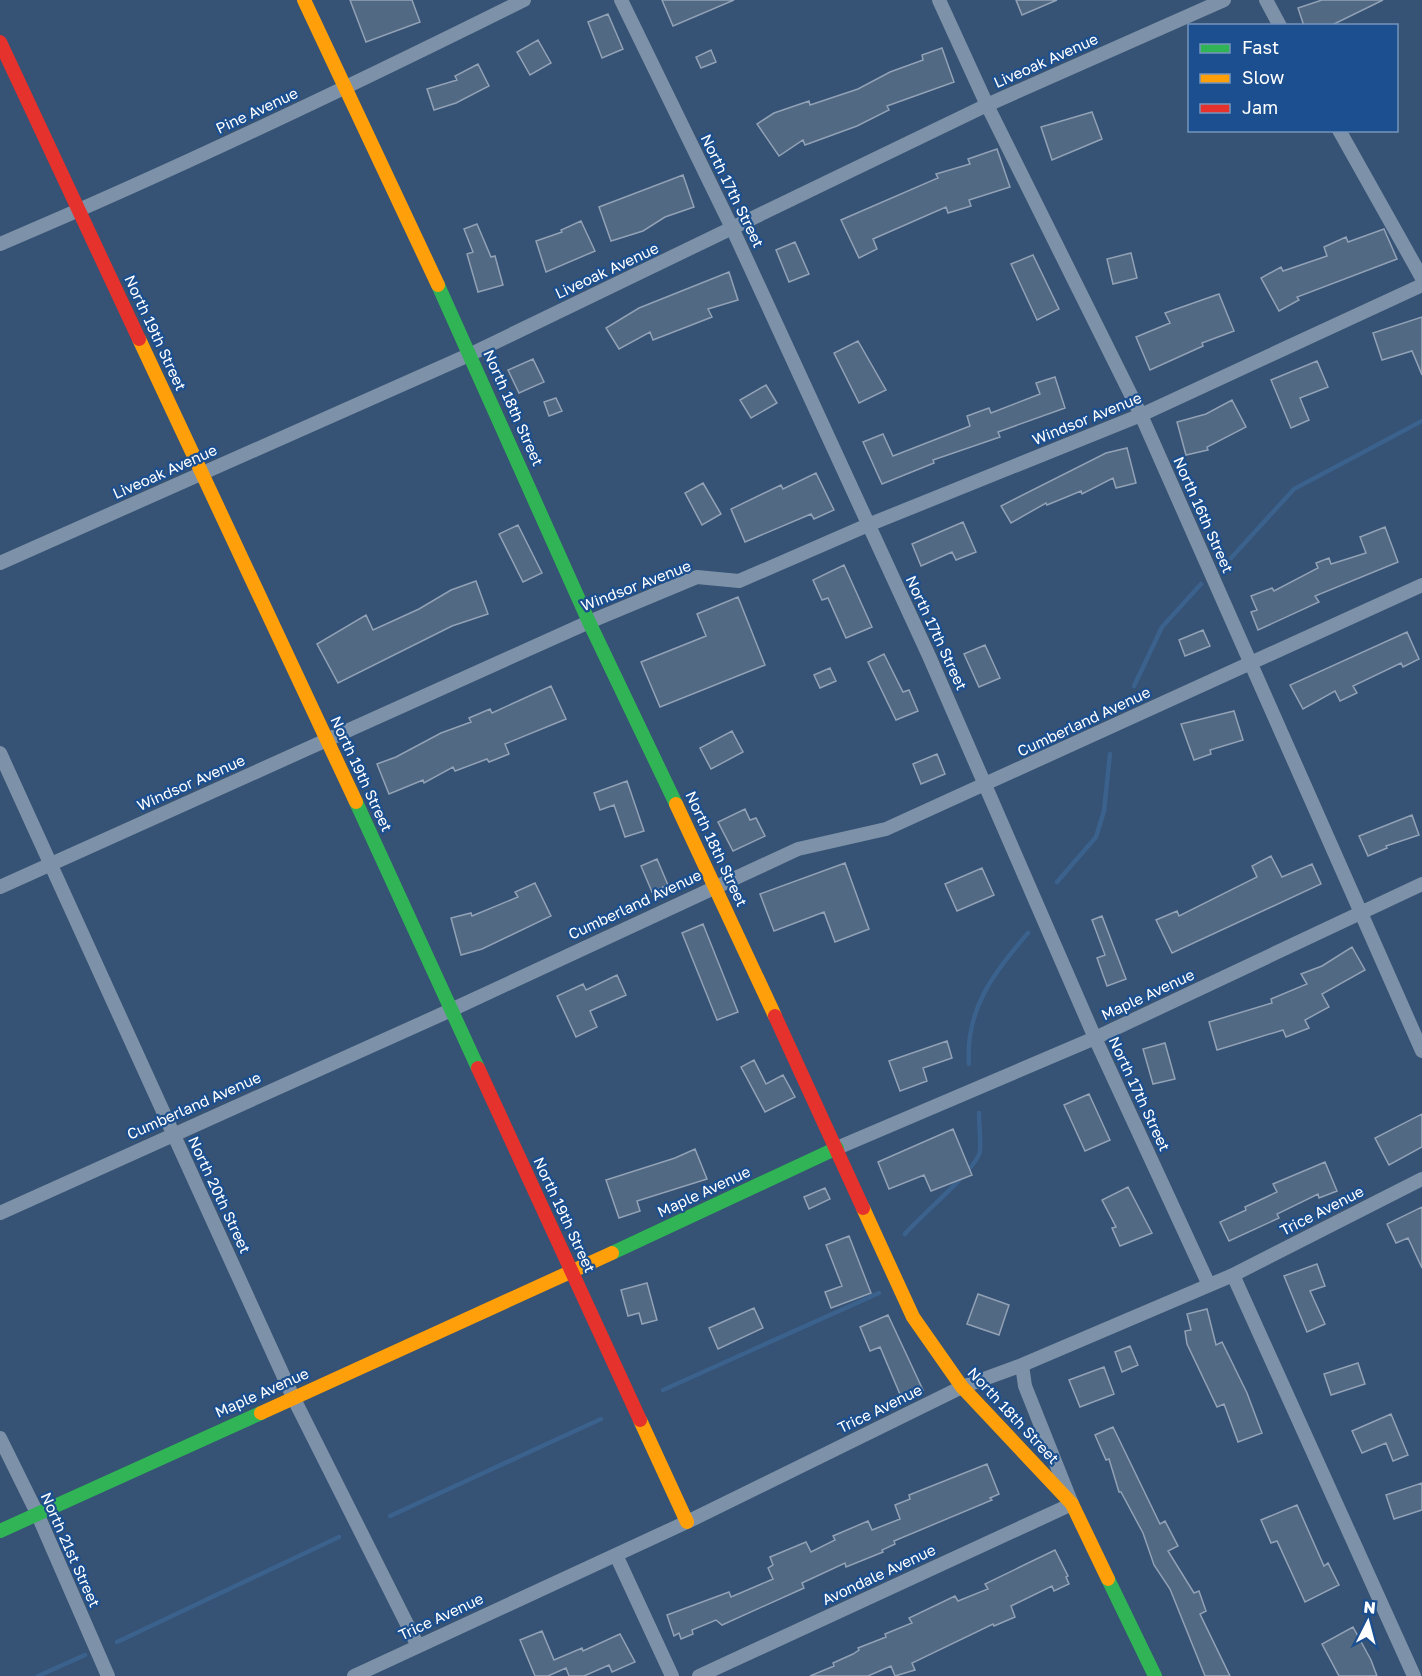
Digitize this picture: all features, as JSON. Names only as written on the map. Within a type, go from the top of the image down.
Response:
[{"type":"street","name":"North 18th Street","points":[[304,0],[471,354],[590,622],[716,885],[913,1317],[962,1387],[1072,1504],[1155,1676]]},
{"type":"street","name":"Pine Avenue","points":[[0,244],[346,89],[524,0]]},
{"type":"street","name":"North 17th Street","points":[[621,0],[733,230],[987,785],[1095,1038],[1209,1285]]},
{"type":"street","name":"North 16th Street","points":[[939,0],[987,105],[1141,415],[1422,1051]]},
{"type":"street","name":"Liveoak Avenue","points":[[0,562],[471,354],[733,230],[987,105],[1224,0]]},
{"type":"street","points":[[1266,0],[1279,24]]},
{"type":"street","name":"North 19th Street","points":[[0,42],[328,741],[687,1522]]},
{"type":"street","points":[[1340,132],[1422,278]]},
{"type":"street","name":"Windsor Avenue","points":[[0,887],[590,622],[697,578],[740,581],[868,525],[1141,415],[1422,285]]},
{"type":"street","name":"Cumberland Avenue","points":[[0,1213],[173,1133],[451,1010],[716,885],[798,849],[886,829],[1422,585]]},
{"type":"street","name":"North 20th Street","points":[[0,753],[293,1397],[418,1646]]},
{"type":"street","name":"Maple Avenue","points":[[0,1531],[572,1272],[837,1148],[1095,1038],[1422,884]]},
{"type":"street","name":"Trice Avenue","points":[[354,1676],[687,1522],[962,1387],[1022,1365],[1233,1275],[1422,1179]]},
{"type":"street","points":[[1233,1275],[1414,1676]]},
{"type":"street","points":[[1022,1365],[1025,1386],[1072,1504]]},
{"type":"street","name":"North 21st Street","points":[[0,1438],[38,1514],[108,1676]]},
{"type":"street","name":"Avondale Avenue","points":[[699,1676],[1072,1504]]},
{"type":"street","points":[[616,1555],[672,1676]]},
{"type":"building","points":[[350,0],[412,0],[420,22],[366,42]]},
{"type":"building","points":[[662,0],[734,0],[673,26]]},
{"type":"building","points":[[1016,0],[1057,0],[1022,15]]},
{"type":"building","points":[[1322,0],[1383,0],[1334,24],[1303,24],[1298,8]]},
{"type":"building","points":[[608,14],[623,49],[602,58],[588,22]]},
{"type":"building","points":[[538,40],[551,63],[530,75],[517,52]]},
{"type":"building","points":[[942,48],[954,82],[887,106],[889,110],[857,126],[805,145],[803,140],[779,156],[757,124],[774,113],[809,101],[810,105],[858,89],[890,72],[923,60],[922,55]]},
{"type":"building","points":[[711,50],[716,62],[701,68],[696,57]]},
{"type":"building","points":[[478,64],[489,86],[456,103],[434,110],[427,89],[457,80],[455,76]]},
{"type":"building","points":[[1092,112],[1102,139],[1052,160],[1041,127]]},
{"type":"building","points":[[997,149],[1010,187],[969,200],[971,206],[948,213],[946,207],[873,239],[877,249],[859,258],[841,220],[938,178],[936,174],[970,164],[968,159]]},
{"type":"building","points":[[683,175],[694,207],[665,217],[643,231],[611,241],[599,207]]},
{"type":"building","points":[[581,221],[595,251],[546,272],[536,241],[562,232],[561,230]]},
{"type":"building","points":[[477,224],[491,257],[495,256],[503,285],[478,292],[467,254],[473,252],[464,229]]},
{"type":"building","points":[[1384,229],[1397,259],[1297,297],[1299,300],[1279,311],[1261,278],[1281,267],[1283,271],[1327,256],[1324,247],[1346,237],[1348,242]]},
{"type":"building","points":[[795,242],[809,274],[789,282],[776,250]]},
{"type":"building","points":[[1131,253],[1137,278],[1113,284],[1107,259]]},
{"type":"building","points":[[1033,255],[1059,309],[1037,320],[1011,264]]},
{"type":"building","points":[[729,272],[738,300],[708,309],[712,317],[653,340],[650,332],[619,349],[606,328],[639,308]]},
{"type":"building","points":[[1219,294],[1234,331],[1202,343],[1203,346],[1150,370],[1136,337],[1170,323],[1165,313]]},
{"type":"building","points":[[1422,317],[1422,375],[1412,351],[1382,360],[1373,333]]},
{"type":"building","points":[[858,341],[886,390],[859,403],[834,353]]},
{"type":"building","points":[[533,359],[544,382],[519,393],[508,370]]},
{"type":"building","points":[[1317,361],[1328,387],[1300,398],[1309,420],[1291,428],[1271,380]]},
{"type":"building","points":[[1055,377],[1065,408],[998,432],[1000,437],[933,460],[934,463],[882,484],[863,442],[883,434],[893,456],[970,426],[967,416],[989,408],[991,413],[1040,394],[1036,383]]},
{"type":"building","points":[[766,385],[777,403],[751,418],[740,400]]},
{"type":"building","points":[[556,398],[562,411],[549,416],[544,402]]},
{"type":"building","points":[[1232,400],[1246,427],[1207,447],[1208,450],[1186,455],[1177,422],[1206,414]]},
{"type":"building","points":[[1127,448],[1136,483],[1116,488],[1113,478],[1082,494],[1081,491],[1047,505],[1046,503],[1011,523],[1001,506],[1106,453]]},
{"type":"building","points":[[816,473],[834,510],[814,519],[811,514],[745,542],[731,509],[781,485],[783,489]]},
{"type":"building","points":[[703,483],[721,514],[702,525],[685,493]]},
{"type":"building","points":[[963,522],[976,552],[956,560],[952,552],[921,566],[912,544]]},
{"type":"building","points":[[518,525],[542,573],[523,582],[499,534]]},
{"type":"building","points":[[1385,527],[1398,562],[1315,596],[1319,602],[1258,630],[1251,612],[1257,610],[1251,596],[1272,588],[1274,591],[1318,568],[1316,563],[1329,558],[1331,564],[1366,553],[1360,537]]},
{"type":"building","points":[[844,565],[872,627],[846,638],[828,598],[822,600],[813,580]]},
{"type":"building","points":[[476,581],[488,614],[452,626],[338,683],[317,644],[366,615],[373,630],[419,609],[451,590]]},
{"type":"building","points":[[738,597],[765,665],[660,707],[641,662],[706,636],[697,614]]},
{"type":"building","points":[[1203,630],[1210,646],[1185,656],[1179,640]]},
{"type":"building","points":[[1407,632],[1419,659],[1403,667],[1401,663],[1353,686],[1357,693],[1340,701],[1335,691],[1303,709],[1290,685]]},
{"type":"building","points":[[985,645],[1000,678],[979,687],[964,654]]},
{"type":"building","points":[[884,654],[903,692],[909,690],[918,711],[896,720],[868,662]]},
{"type":"building","points":[[830,668],[836,681],[820,688],[814,675]]},
{"type":"building","points":[[551,686],[566,719],[505,744],[509,754],[489,762],[487,759],[455,771],[453,767],[424,783],[423,780],[389,794],[377,764],[396,757],[441,733],[471,722],[469,718],[490,709],[492,713]]},
{"type":"building","points":[[1234,711],[1243,740],[1210,750],[1211,754],[1194,760],[1181,724]]},
{"type":"building","points":[[732,731],[743,752],[711,769],[700,748]]},
{"type":"building","points":[[937,754],[945,774],[921,784],[913,764]]},
{"type":"building","points":[[627,781],[644,831],[625,837],[614,805],[600,810],[594,793]]},
{"type":"building","points":[[745,809],[750,820],[756,818],[765,836],[733,851],[718,822]]},
{"type":"building","points":[[1412,815],[1419,835],[1386,846],[1387,848],[1368,856],[1359,836]]},
{"type":"building","points":[[1271,856],[1282,877],[1312,864],[1321,884],[1172,953],[1156,920],[1177,911],[1179,916],[1257,877],[1252,866]]},
{"type":"building","points":[[657,859],[668,885],[652,892],[641,866]]},
{"type":"building","points":[[845,863],[869,929],[835,942],[824,912],[774,931],[760,894]]},
{"type":"building","points":[[982,868],[994,895],[957,911],[945,884]]},
{"type":"building","points":[[535,883],[551,916],[482,949],[461,955],[451,918],[471,913],[472,916],[518,897],[515,892]]},
{"type":"building","points":[[1102,916],[1126,979],[1107,986],[1097,958],[1105,955],[1092,920]]},
{"type":"building","points":[[703,924],[738,1012],[717,1020],[682,933]]},
{"type":"building","points":[[1352,947],[1365,970],[1322,994],[1329,1007],[1305,1020],[1309,1028],[1286,1037],[1283,1030],[1217,1050],[1209,1022],[1272,1003],[1271,999],[1307,984],[1301,974],[1322,966]]},
{"type":"building","points":[[617,975],[626,995],[590,1011],[597,1027],[576,1037],[557,996],[583,984],[586,990]]},
{"type":"building","points":[[947,1041],[952,1058],[923,1068],[927,1081],[900,1091],[889,1061]]},
{"type":"building","points":[[1165,1043],[1175,1079],[1153,1084],[1143,1049]]},
{"type":"building","points":[[754,1060],[766,1084],[783,1075],[795,1097],[765,1112],[741,1067]]},
{"type":"building","points":[[1089,1094],[1110,1140],[1085,1151],[1064,1105]]},
{"type":"building","points":[[1422,1114],[1422,1147],[1389,1165],[1375,1138]]},
{"type":"building","points":[[953,1129],[972,1175],[931,1191],[924,1175],[889,1189],[878,1162]]},
{"type":"building","points":[[695,1149],[707,1179],[637,1201],[640,1211],[619,1218],[606,1180],[675,1158]]},
{"type":"building","points":[[1325,1162],[1337,1191],[1319,1198],[1318,1194],[1277,1214],[1279,1218],[1229,1241],[1220,1222],[1277,1192],[1273,1184]]},
{"type":"building","points":[[1128,1187],[1152,1233],[1120,1246],[1112,1228],[1116,1227],[1102,1200]]},
{"type":"building","points":[[825,1188],[830,1199],[809,1209],[804,1197]]},
{"type":"building","points":[[1422,1207],[1422,1268],[1408,1238],[1396,1243],[1387,1224]]},
{"type":"building","points":[[849,1236],[871,1293],[831,1308],[825,1292],[842,1286],[826,1245]]},
{"type":"building","points":[[1317,1264],[1325,1286],[1310,1291],[1325,1324],[1307,1332],[1284,1276]]},
{"type":"building","points":[[647,1283],[657,1320],[642,1324],[639,1313],[628,1316],[621,1290]]},
{"type":"building","points":[[978,1294],[1009,1305],[999,1335],[967,1324]]},
{"type":"building","points":[[754,1308],[763,1328],[718,1349],[709,1328]]},
{"type":"building","points":[[1207,1309],[1216,1345],[1222,1342],[1247,1393],[1262,1433],[1238,1442],[1224,1404],[1217,1407],[1187,1344],[1185,1331],[1191,1330],[1187,1314]]},
{"type":"building","points":[[888,1315],[923,1390],[902,1399],[880,1347],[870,1351],[860,1327]]},
{"type":"building","points":[[1130,1346],[1138,1365],[1122,1372],[1115,1352]]},
{"type":"building","points":[[1358,1363],[1365,1384],[1331,1395],[1324,1374]]},
{"type":"building","points":[[1104,1367],[1114,1394],[1080,1407],[1069,1380]]},
{"type":"building","points":[[1391,1414],[1408,1455],[1393,1461],[1386,1443],[1362,1453],[1352,1431]]},
{"type":"building","points":[[1113,1427],[1160,1524],[1165,1521],[1178,1546],[1168,1551],[1194,1593],[1199,1591],[1206,1611],[1200,1614],[1230,1676],[1205,1676],[1170,1589],[1154,1565],[1143,1533],[1119,1492],[1109,1459],[1106,1460],[1095,1435]]},
{"type":"building","points":[[987,1464],[999,1494],[990,1498],[992,1500],[894,1541],[895,1544],[882,1550],[883,1552],[846,1567],[845,1563],[802,1583],[804,1588],[722,1625],[716,1620],[692,1630],[693,1634],[681,1639],[679,1633],[674,1636],[667,1615],[729,1592],[731,1597],[773,1579],[768,1568],[773,1565],[770,1557],[806,1542],[811,1552],[835,1540],[833,1536],[868,1521],[872,1530],[900,1519],[895,1505],[910,1499],[909,1495]]},
{"type":"building","points":[[1422,1483],[1422,1510],[1394,1519],[1386,1495]]},
{"type":"building","points":[[1297,1505],[1324,1566],[1328,1563],[1339,1585],[1305,1602],[1277,1541],[1271,1543],[1261,1520]]},
{"type":"building","points":[[1055,1550],[1068,1576],[1066,1577],[1069,1584],[1054,1591],[1052,1586],[1011,1606],[1015,1617],[994,1626],[993,1624],[912,1663],[915,1670],[895,1676],[891,1666],[868,1676],[810,1676],[834,1666],[833,1663],[853,1654],[859,1650],[858,1648],[912,1623],[909,1618],[955,1596],[958,1601],[988,1589],[985,1584]]},
{"type":"building","points":[[1353,1627],[1377,1676],[1339,1676],[1322,1644]]},
{"type":"building","points":[[542,1631],[554,1660],[582,1648],[583,1651],[620,1634],[635,1662],[612,1672],[609,1665],[584,1676],[569,1676],[566,1668],[548,1676],[535,1676],[520,1640]]},
{"type":"waterway","points":[[1231,558],[1294,489],[1422,421]]},
{"type":"waterway","points":[[1134,686],[1162,627],[1201,584]]},
{"type":"waterway","points":[[1057,882],[1096,837],[1104,811],[1110,754]]},
{"type":"waterway","points":[[969,1064],[972,1026],[984,993],[993,977],[1028,933]]},
{"type":"waterway","points":[[905,1234],[977,1159],[980,1151],[979,1113]]},
{"type":"waterway","points":[[663,1390],[879,1293]]},
{"type":"waterway","points":[[390,1516],[601,1419]]},
{"type":"waterway","points":[[117,1642],[339,1537]]},
{"type":"waterway","points":[[38,1676],[85,1655]]},
{"type":"traffic: fast","points":[[438,285],[589,622],[676,804]]},
{"type":"traffic: fast","points":[[356,802],[478,1068]]},
{"type":"traffic: fast","points":[[612,1253],[837,1148]]},
{"type":"traffic: fast","points":[[0,1531],[261,1413]]},
{"type":"traffic: fast","points":[[1108,1579],[1155,1676]]},
{"type":"traffic: slow","points":[[304,0],[438,285]]},
{"type":"traffic: slow","points":[[139,339],[356,802]]},
{"type":"traffic: slow","points":[[676,804],[775,1016]]},
{"type":"traffic: slow","points":[[863,1208],[913,1317],[962,1387],[1072,1504],[1108,1579]]},
{"type":"traffic: slow","points":[[261,1413],[612,1253]]},
{"type":"traffic: slow","points":[[640,1420],[687,1522]]},
{"type":"traffic: jam","points":[[0,42],[139,339]]},
{"type":"traffic: jam","points":[[775,1016],[863,1208]]},
{"type":"traffic: jam","points":[[478,1068],[640,1420]]}]
